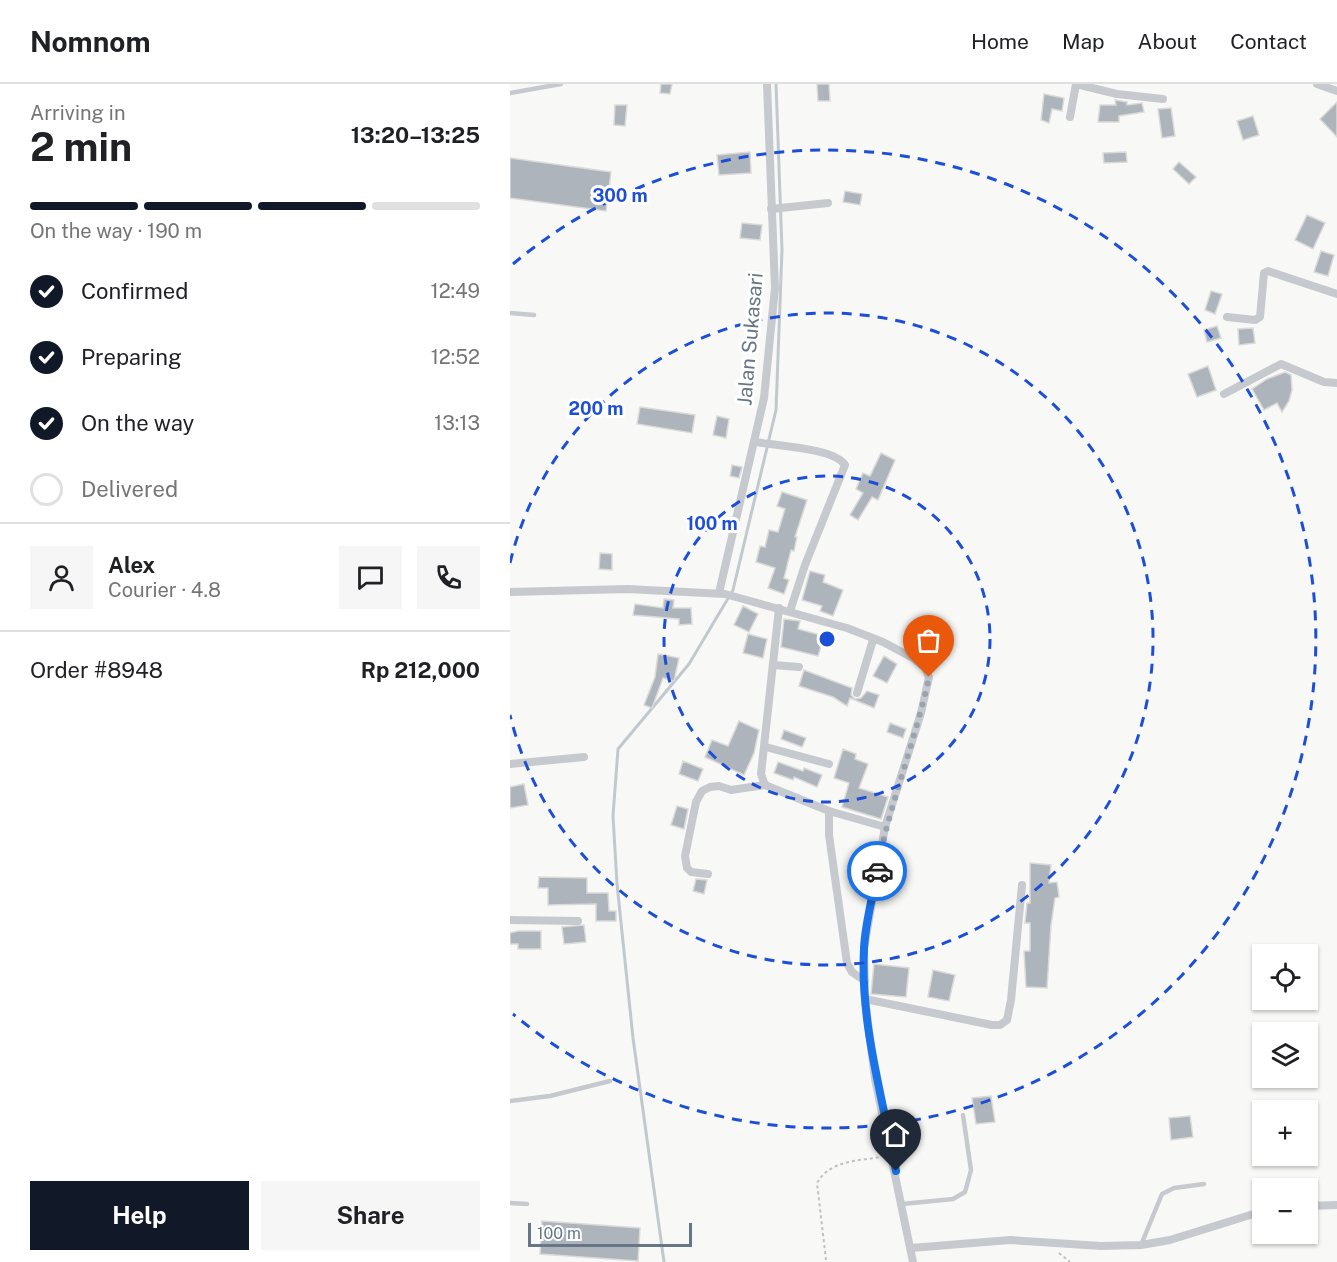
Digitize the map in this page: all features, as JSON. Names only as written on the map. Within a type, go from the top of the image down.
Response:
[{"type":"street","name":"Jalan Sukasari","points":[[722,593],[759,442],[775,288],[767,84]]},
{"type":"street","points":[[1070,117],[1076,84],[1117,94],[1163,99]]},
{"type":"street","points":[[1317,84],[1337,91]]},
{"type":"street","points":[[773,209],[828,203]]},
{"type":"street","points":[[1227,317],[1255,320],[1260,317],[1264,273],[1268,271],[1337,294]]},
{"type":"street","points":[[1224,394],[1281,364],[1324,382],[1337,382]]},
{"type":"street","points":[[759,442],[821,453],[842,460],[845,465],[805,565],[790,611]]},
{"type":"street","points":[[510,592],[627,590],[722,593],[847,628],[913,658],[925,668],[929,677],[921,713],[885,826],[864,948],[866,999],[876,1078],[913,1262]]},
{"type":"street","points":[[765,784],[761,774],[766,747],[779,608]]},
{"type":"street","points":[[857,693],[873,640]]},
{"type":"street","points":[[773,665],[799,667]]},
{"type":"street","points":[[766,747],[829,764]]},
{"type":"street","points":[[510,764],[584,758]]},
{"type":"street","points":[[708,874],[691,872],[686,865],[693,812],[699,796],[710,787],[719,786],[731,790],[765,784],[829,811],[885,826]]},
{"type":"street","points":[[829,811],[830,835],[847,963],[852,972],[865,981]]},
{"type":"street","points":[[866,999],[992,1025],[1000,1025],[1007,1020],[1022,885]]},
{"type":"street","points":[[510,920],[578,921]]},
{"type":"street","points":[[1318,1206],[1337,1205]]},
{"type":"street","points":[[911,1248],[1010,1240],[1101,1246],[1140,1245],[1170,1240],[1252,1214]]},
{"type":"lane","points":[[510,93],[561,84]]},
{"type":"lane","points":[[510,313],[534,315]]},
{"type":"lane","points":[[510,1101],[550,1096],[610,1081]]},
{"type":"lane","points":[[902,1204],[953,1199],[965,1192],[971,1170],[963,1115]]},
{"type":"lane","points":[[1140,1245],[1162,1194],[1174,1188],[1204,1184]]},
{"type":"lane","points":[[510,1203],[527,1204]]},
{"type":"path","points":[[826,1260],[818,1202],[818,1183],[822,1175],[837,1165],[893,1155]]},
{"type":"building","points":[[661,84],[672,84],[670,94],[660,93]]},
{"type":"building","points":[[817,84],[829,84],[830,101],[818,101]]},
{"type":"building","points":[[1044,94],[1064,98],[1062,111],[1052,109],[1049,123],[1041,120]]},
{"type":"building","points":[[1115,100],[1127,102],[1127,105],[1142,103],[1144,112],[1119,116],[1119,122],[1098,122],[1100,105],[1116,105]]},
{"type":"building","points":[[1337,102],[1337,137],[1320,119]]},
{"type":"building","points":[[615,105],[627,105],[625,126],[614,125]]},
{"type":"building","points":[[1171,108],[1175,136],[1162,138],[1158,109]]},
{"type":"building","points":[[1253,116],[1259,135],[1243,140],[1237,121]]},
{"type":"building","points":[[750,152],[751,173],[719,175],[717,155]]},
{"type":"building","points":[[1126,152],[1127,162],[1104,163],[1103,153]]},
{"type":"building","points":[[510,158],[611,172],[606,211],[510,198]]},
{"type":"building","points":[[1179,162],[1196,177],[1189,184],[1173,169]]},
{"type":"building","points":[[845,191],[862,194],[860,205],[843,202]]},
{"type":"building","points":[[1307,215],[1325,223],[1313,249],[1295,240]]},
{"type":"building","points":[[742,223],[762,225],[760,240],[740,238]]},
{"type":"building","points":[[1321,251],[1334,255],[1328,276],[1314,272]]},
{"type":"building","points":[[1211,291],[1222,294],[1215,314],[1205,310]]},
{"type":"building","points":[[1217,326],[1221,338],[1207,342],[1204,330]]},
{"type":"building","points":[[1253,328],[1255,343],[1239,345],[1238,329]]},
{"type":"building","points":[[1208,366],[1216,390],[1197,397],[1188,374]]},
{"type":"building","points":[[1285,372],[1291,375],[1292,390],[1289,401],[1282,412],[1277,403],[1264,410],[1252,389],[1267,379]]},
{"type":"building","points":[[640,407],[695,415],[692,433],[637,424]]},
{"type":"building","points":[[717,416],[729,419],[726,438],[713,435]]},
{"type":"building","points":[[881,453],[895,460],[878,500],[872,497],[858,520],[850,515],[863,493],[856,489],[863,473],[870,476]]},
{"type":"building","points":[[732,465],[742,467],[739,478],[730,476]]},
{"type":"building","points":[[782,492],[807,500],[795,537],[797,537],[794,551],[791,550],[784,578],[789,580],[784,594],[768,588],[775,568],[756,562],[760,546],[765,547],[769,530],[778,532],[785,509],[777,506]]},
{"type":"building","points":[[600,553],[612,554],[612,570],[599,569]]},
{"type":"building","points":[[810,571],[825,575],[823,582],[843,590],[833,616],[820,611],[822,606],[802,600]]},
{"type":"building","points":[[664,599],[674,600],[673,608],[691,608],[692,624],[679,625],[679,619],[633,615],[635,604],[663,608]]},
{"type":"building","points":[[743,606],[758,614],[749,632],[734,625]]},
{"type":"building","points":[[784,619],[800,621],[798,629],[824,636],[818,656],[781,647]]},
{"type":"building","points":[[748,634],[767,639],[763,658],[743,653]]},
{"type":"building","points":[[658,654],[679,658],[674,681],[663,678],[652,708],[644,705],[655,677]]},
{"type":"building","points":[[884,656],[897,664],[887,683],[873,676]]},
{"type":"building","points":[[804,670],[852,688],[851,695],[855,699],[861,698],[867,691],[879,695],[874,708],[850,698],[847,706],[833,697],[799,686]]},
{"type":"building","points":[[739,721],[759,730],[754,753],[744,775],[705,757],[712,740],[728,746]]},
{"type":"building","points":[[890,723],[906,729],[903,738],[887,732]]},
{"type":"building","points":[[784,730],[806,738],[802,747],[781,739]]},
{"type":"building","points":[[843,749],[856,754],[855,759],[868,764],[859,788],[888,797],[881,819],[842,807],[849,783],[834,778]]},
{"type":"building","points":[[683,761],[703,769],[698,781],[679,774]]},
{"type":"building","points":[[778,762],[822,775],[817,787],[794,777],[793,780],[774,773]]},
{"type":"building","points":[[524,784],[528,805],[510,808],[510,787]]},
{"type":"building","points":[[677,806],[688,809],[684,829],[671,825]]},
{"type":"building","points":[[1030,863],[1051,865],[1049,883],[1057,882],[1059,897],[1055,898],[1051,925],[1047,988],[1026,987],[1024,951],[1030,951],[1030,923],[1025,923],[1027,903],[1030,903]]},
{"type":"building","points":[[539,877],[587,878],[587,893],[608,893],[609,911],[616,911],[616,921],[596,921],[596,904],[548,905],[548,888],[538,888]]},
{"type":"building","points":[[696,879],[707,880],[704,894],[693,891]]},
{"type":"building","points":[[584,925],[586,942],[564,944],[562,927]]},
{"type":"building","points":[[541,931],[541,949],[518,949],[518,944],[510,944],[510,933]]},
{"type":"building","points":[[874,964],[909,968],[906,997],[871,994]]},
{"type":"building","points":[[933,970],[955,975],[949,1001],[928,997]]},
{"type":"building","points":[[991,1096],[995,1122],[976,1124],[972,1098]]},
{"type":"building","points":[[1190,1116],[1193,1137],[1171,1140],[1169,1118]]},
{"type":"building","points":[[542,1221],[640,1228],[638,1261],[540,1254]]},
{"type":"waterway","points":[[664,1262],[633,1038],[617,884],[613,816],[618,749],[689,664],[733,590],[776,410],[782,250],[776,84]]},
{"type":"way so far","points":[[877,871],[885,826],[921,713],[929,677]]},
{"type":"route","points":[[877,871],[864,948],[866,999],[876,1078],[896,1171]]}]
